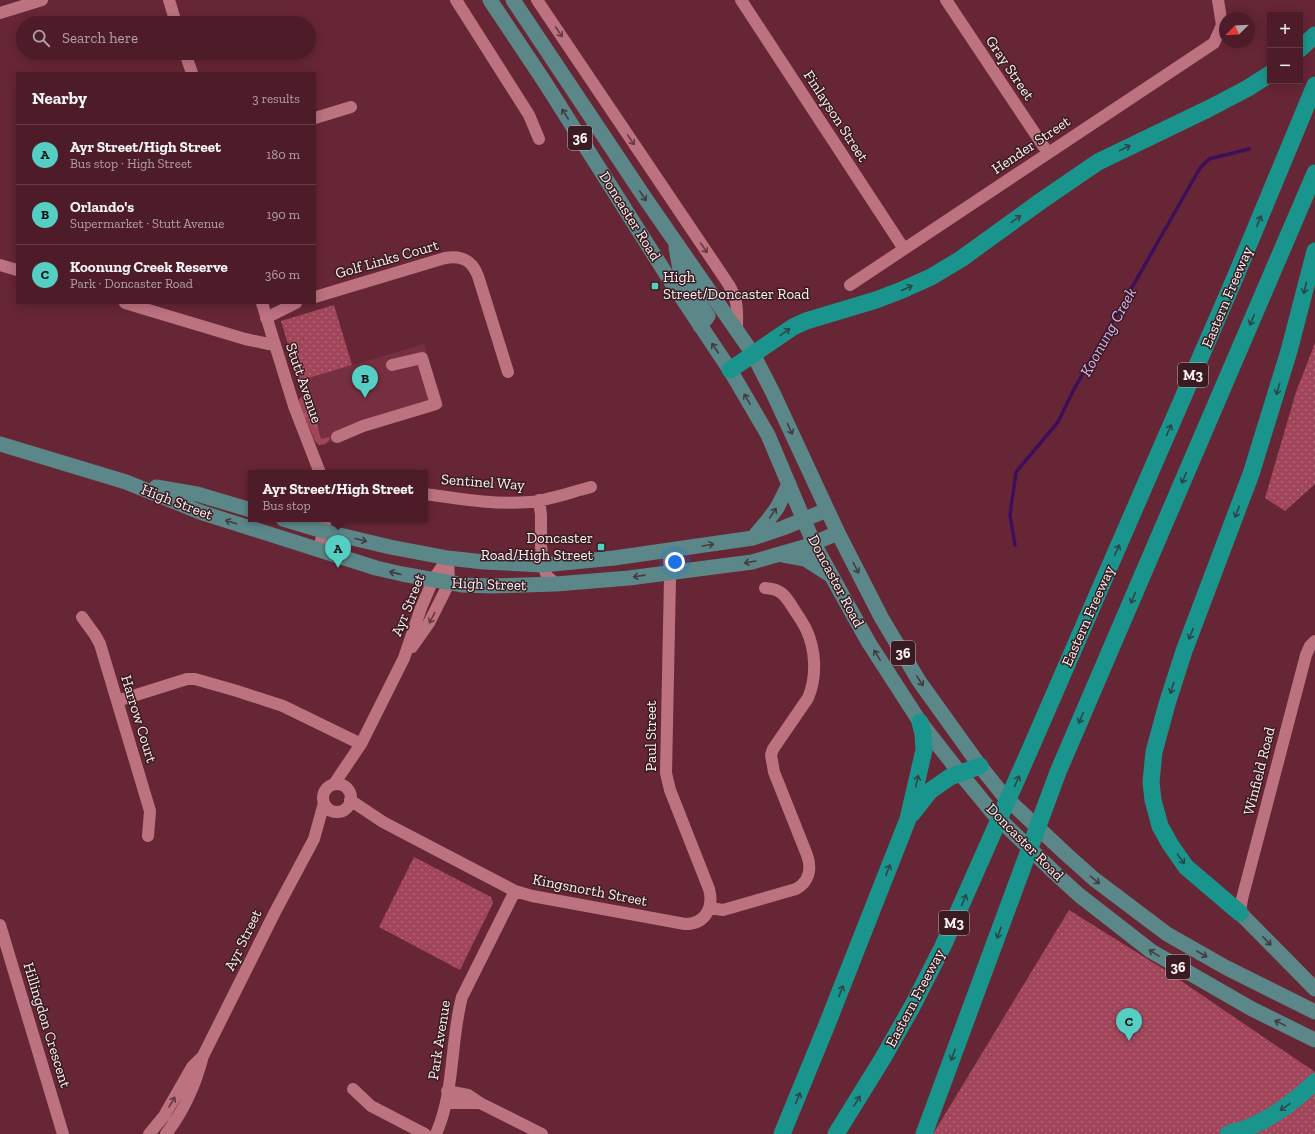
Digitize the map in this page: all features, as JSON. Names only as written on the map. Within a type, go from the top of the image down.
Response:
[{"type":"highway","points":[[1301,48],[1315,35]]},
{"type":"highway","points":[[730,370],[793,327],[806,320],[876,300],[931,277],[961,259],[1041,200],[1098,162],[1210,108],[1248,88],[1267,76]]},
{"type":"highway","name":"Eastern Freeway","points":[[836,1134],[914,1005],[943,946],[1026,760],[1228,294],[1315,85]]},
{"type":"highway","name":"M3","points":[[924,1134],[1058,772],[1315,173]]},
{"type":"highway","points":[[1240,913],[1186,867],[1160,826],[1153,800],[1151,782],[1154,752],[1167,704],[1184,651],[1251,474],[1289,352],[1315,251]]},
{"type":"highway","points":[[782,1134],[908,819],[924,750],[923,734],[920,722]]},
{"type":"highway","points":[[908,819],[930,791],[950,776],[980,766]]},
{"type":"highway","points":[[1228,1134],[1253,1126],[1273,1116],[1300,1097],[1315,1082]]},
{"type":"main road","name":"Doncaster Road","points":[[490,0],[544,81],[700,326],[730,370],[768,435],[814,544],[869,643],[920,722],[972,788],[992,812],[1056,874],[1078,894],[1151,951],[1252,1009],[1315,1040]]},
{"type":"main road","name":"Doncaster Road","points":[[513,0],[753,354],[773,393],[838,534],[881,617],[915,674],[958,737],[980,766],[1004,796],[1066,854],[1094,879],[1167,934],[1225,967],[1315,1012]]},
{"type":"main road","points":[[675,241],[681,275],[708,316],[700,326]]},
{"type":"main road","name":"High Street","points":[[0,444],[126,482],[200,512],[376,568],[463,585],[491,586],[556,584],[629,578],[752,562],[814,544],[838,534]]},
{"type":"main road","name":"High Street","points":[[126,482],[197,494],[248,509]]},
{"type":"main road","points":[[753,538],[777,508],[789,484]]},
{"type":"main road","name":"High Street","points":[[304,522],[325,525],[390,547],[448,558],[484,562],[543,565],[614,558],[753,538],[783,528],[827,510]]},
{"type":"main road","points":[[780,555],[805,559],[831,576]]},
{"type":"main road","points":[[1240,913],[1315,989]]},
{"type":"street","points":[[0,13],[42,0]]},
{"type":"street","points":[[169,0],[174,16]]},
{"type":"street","points":[[456,0],[529,114],[539,139]]},
{"type":"street","points":[[537,0],[729,285],[738,304],[737,331]]},
{"type":"street","name":"Finlayson Street","points":[[741,0],[904,249]]},
{"type":"street","name":"Gray Street","points":[[946,0],[1048,153]]},
{"type":"street","name":"Hender Street","points":[[850,285],[1214,43],[1222,25],[1218,0]]},
{"type":"street","points":[[187,60],[192,72]]},
{"type":"street","points":[[316,118],[351,107]]},
{"type":"street","name":"Golf Links Court","points":[[316,297],[446,258],[464,258],[472,265],[478,276],[508,372]]},
{"type":"street","points":[[0,264],[16,270]]},
{"type":"street","points":[[128,304],[245,340],[274,344]]},
{"type":"street","points":[[262,305],[275,304]]},
{"type":"street","points":[[266,318],[294,304]]},
{"type":"street","name":"Stutt Avenue","points":[[262,305],[294,406],[319,470]]},
{"type":"street","points":[[336,437],[363,426],[436,404],[422,358],[392,365]]},
{"type":"street","name":"Sentinel Way","points":[[428,494],[504,503],[539,500],[591,487]]},
{"type":"street","name":"Sentinel Way","points":[[539,500],[543,565],[547,576],[556,584]]},
{"type":"street","points":[[319,550],[325,525]]},
{"type":"street","name":"Paul Street","points":[[669,550],[670,572],[666,773],[670,790],[709,889],[711,902],[708,911]]},
{"type":"street","name":"Ayr Street","points":[[334,784],[361,744],[404,658],[421,608],[434,580],[448,558]]},
{"type":"street","name":"Ayr Street","points":[[404,658],[429,623],[449,582],[448,558]]},
{"type":"street","points":[[708,911],[723,910],[796,889],[803,885],[810,869],[807,855],[774,772],[771,755],[772,749],[808,698],[815,676],[815,666],[806,630],[791,605],[781,592],[774,589],[765,588]]},
{"type":"street","name":"Harrow Court","points":[[82,617],[95,634],[100,644],[150,811],[148,836]]},
{"type":"street","name":"Winfield Road","points":[[1240,913],[1242,899],[1306,655],[1310,646],[1315,641]]},
{"type":"street","points":[[117,701],[187,679],[195,679],[238,690],[283,706],[361,744]]},
{"type":"street","name":"Ayr Street","points":[[166,1134],[182,1110],[199,1072],[203,1056],[275,912],[314,839],[344,802],[361,744]]},
{"type":"street","points":[[334,784],[339,784],[344,802],[329,809],[324,803],[323,799],[327,788],[334,784]]},
{"type":"street","name":"Kingsnorth Street","points":[[344,802],[516,891],[532,896],[685,924],[699,921],[708,911]]},
{"type":"street","name":"Ayr Street","points":[[314,839],[324,803]]},
{"type":"street","name":"Park Avenue","points":[[436,1134],[446,1103],[458,1015],[462,998],[516,891]]},
{"type":"street","name":"Hillingdon Crescent","points":[[0,925],[63,1134]]},
{"type":"street","name":"Ayr Street","points":[[149,1134],[164,1116],[192,1068],[203,1056]]},
{"type":"street","points":[[353,1089],[371,1106],[425,1134]]},
{"type":"street","points":[[447,1091],[468,1095],[480,1103],[542,1134]]},
{"type":"street","points":[[446,1103],[480,1103]]},
{"type":"shaded area","points":[[424,344],[444,407],[325,444],[319,445],[316,443],[299,404],[299,399],[304,395],[299,381]]},
{"type":"green space","points":[[334,305],[352,365],[299,381],[281,321]]},
{"type":"green space","points":[[1315,343],[1315,484],[1285,511],[1265,498],[1296,392]]},
{"type":"green space","points":[[306,394],[309,395],[321,439],[329,437],[330,439],[325,444],[319,445],[315,441],[299,404],[299,399]]},
{"type":"green space","points":[[414,857],[491,897],[493,903],[460,970],[379,927]]},
{"type":"green space","points":[[1069,910],[1165,970],[1315,1072],[1315,1134],[933,1134]]},
{"type":"waterway","name":"Koonung Creek","points":[[1015,545],[1010,515],[1016,472],[1058,422],[1073,391],[1200,168],[1209,159],[1249,149]]},
{"type":"place","name":"High Street/Doncaster Road","points":[[655,286]]},
{"type":"place","name":"Orlando's","points":[[365,398]]},
{"type":"place","name":"Doncaster Road/High Street","points":[[601,547]]},
{"type":"place","name":"Ayr Street/High Street","points":[[338,568]]},
{"type":"place","name":"Koonung Creek Reserve","points":[[1129,1041]]}]
